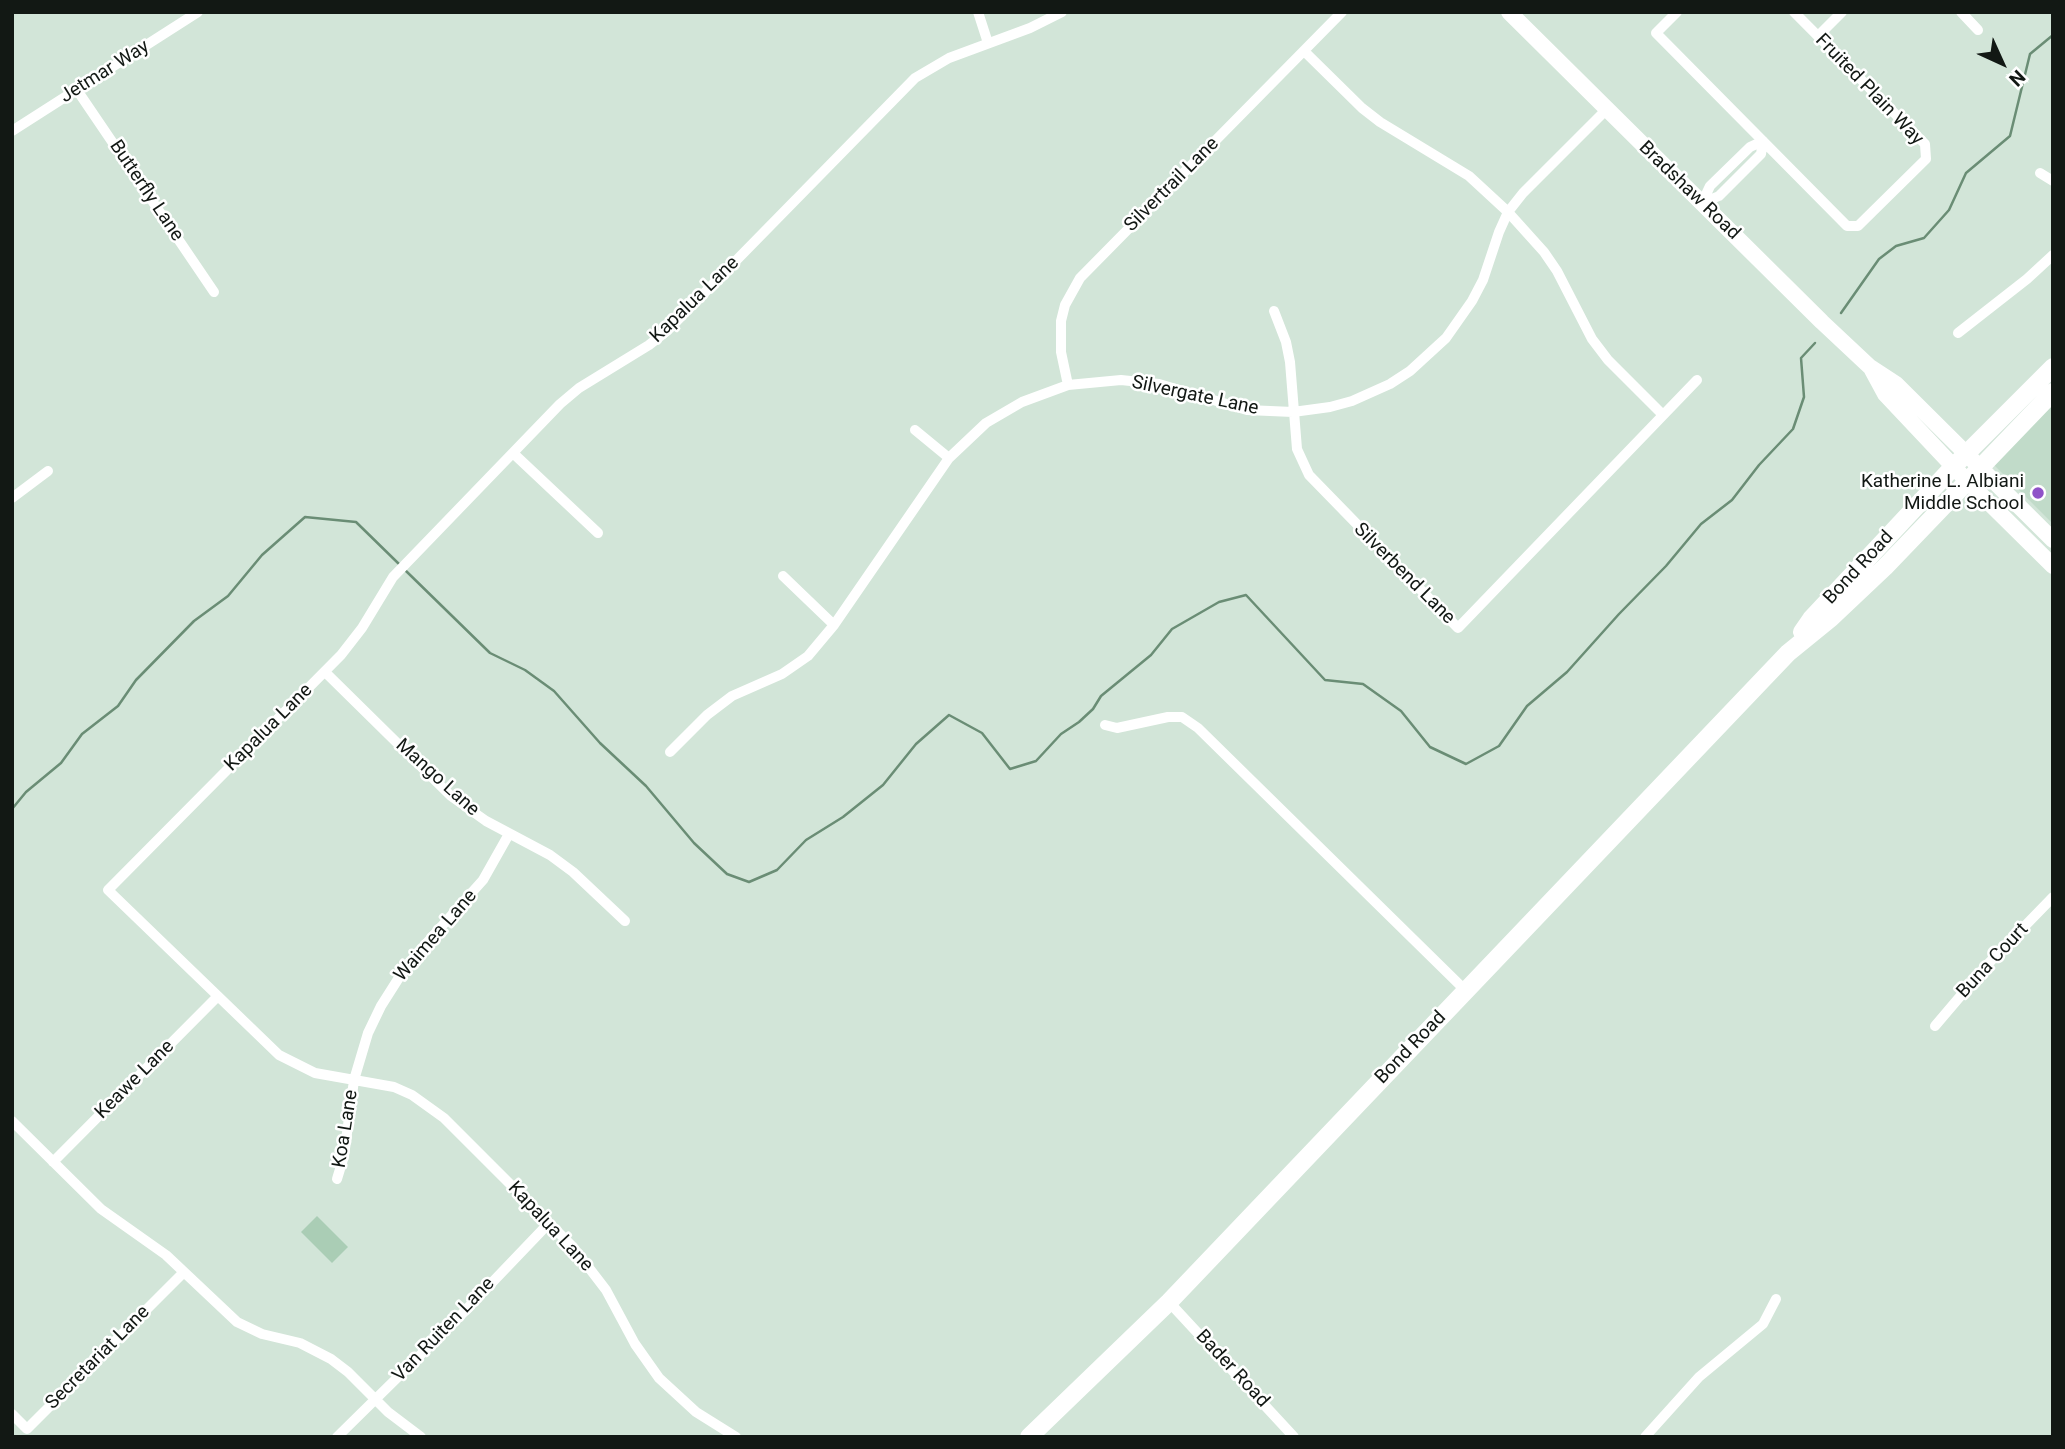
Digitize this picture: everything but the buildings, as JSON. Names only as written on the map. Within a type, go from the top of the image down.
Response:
[{"type":"main road","name":"Bradshaw Road","points":[[1509,12],[1870,367],[1896,384],[1960,460],[1967,481],[2053,566]]},
{"type":"main road","name":"Bond Road","points":[[1788,653],[1811,619],[1960,460],[2053,367]]},
{"type":"main road","name":"Bond Road","points":[[1029,1437],[1169,1302],[1788,653],[1885,567],[2053,392]]},
{"type":"main road","name":"Bradshaw Road","points":[[1960,460],[1981,468],[2053,540]]},
{"type":"main road","points":[[1845,605],[1845,592],[1872,564],[1887,538]]},
{"type":"street","name":"Jetmar Way","points":[[12,131],[198,12]]},
{"type":"street","points":[[978,12],[988,43]]},
{"type":"street","name":"Kapalua Lane","points":[[736,1437],[696,1412],[659,1378],[639,1351],[594,1272],[549,1223],[429,1105],[394,1087],[334,1078],[296,1066],[268,1047],[108,890],[325,672],[352,642],[393,577],[560,404],[579,388],[628,359],[668,330],[915,78],[949,58],[1030,28],[1062,12]]},
{"type":"street","name":"Silvertrail Lane","points":[[1068,385],[1061,352],[1060,321],[1080,278],[1342,12]]},
{"type":"street","points":[[1677,12],[1656,33],[1763,141],[1750,147],[1710,186],[1702,203]]},
{"type":"street","name":"Fruited Plain Way","points":[[1763,141],[1847,226],[1858,226],[1926,159],[1924,144],[1794,12]]},
{"type":"street","points":[[1818,36],[1842,12]]},
{"type":"street","points":[[1961,12],[1978,30]]},
{"type":"street","points":[[1304,51],[1362,108],[1380,122],[1469,176],[1508,212],[1544,252],[1592,339],[1608,360],[1663,415]]},
{"type":"street","name":"Butterfly Lane","points":[[77,90],[214,292]]},
{"type":"street","name":"Silvergate Lane","points":[[670,752],[706,715],[732,696],[796,666],[821,643],[949,458],[966,440],[1005,411],[1043,393],[1068,385],[1102,380],[1140,381],[1185,391],[1247,410],[1293,412],[1330,407],[1370,394],[1410,371],[1446,338],[1472,301],[1483,281],[1508,212],[1522,193],[1606,110]]},
{"type":"street","points":[[2040,173],[2053,181]]},
{"type":"street","points":[[1958,333],[2053,255]]},
{"type":"street","points":[[1274,311],[1286,342],[1290,362],[1293,412]]},
{"type":"street","name":"Silverbend Lane","points":[[1293,412],[1297,449],[1302,464],[1316,485],[1458,628],[1697,380]]},
{"type":"street","points":[[915,430],[949,458]]},
{"type":"street","points":[[514,454],[598,533]]},
{"type":"street","points":[[12,498],[48,471]]},
{"type":"street","points":[[783,576],[834,625]]},
{"type":"street","name":"Mango Lane","points":[[325,672],[451,796],[486,821],[550,855],[573,872],[625,921]]},
{"type":"street","points":[[1105,725],[1117,727],[1168,717],[1182,717],[1198,728],[1466,990]]},
{"type":"street","name":"Waimea Lane","points":[[354,1080],[368,1033],[396,981],[426,942],[484,880],[509,834]]},
{"type":"street","name":"Buna Court","points":[[1935,1026],[1986,966],[2053,897]]},
{"type":"street","name":"Keawe Lane","points":[[53,1162],[217,998]]},
{"type":"street","name":"Koa Lane","points":[[337,1179],[345,1148],[354,1080]]},
{"type":"street","points":[[12,1121],[101,1209],[147,1241],[237,1322],[262,1334],[313,1348],[348,1372],[400,1422],[421,1437]]},
{"type":"street","name":"Van Ruiten Lane","points":[[337,1437],[549,1223]]},
{"type":"street","name":"Secretariat Lane","points":[[12,1415],[27,1429],[184,1272]]},
{"type":"street","points":[[1645,1437],[1699,1377],[1763,1324],[1776,1300]]},
{"type":"street","name":"Bader Road","points":[[1169,1302],[1294,1437]]},
{"type":"shaded area","name":"Katherine L. Albiani Middle School","points":[[2053,403],[2053,524],[1992,463]]},
{"type":"shaded area","points":[[317,1216],[348,1247],[332,1263],[301,1232]]},
{"type":"waterway","points":[[1841,313],[1879,259],[1896,246],[1924,238],[1949,210],[1966,173],[2010,136],[2030,54],[2053,35]]},
{"type":"waterway","points":[[405,570],[490,653],[525,670],[554,691],[600,743],[646,786],[694,843],[727,874],[749,882],[777,870],[806,840],[843,817],[883,785],[916,744],[949,715],[982,733],[1010,769],[1036,761],[1061,734],[1093,709],[1101,696],[1151,655],[1172,629],[1219,602],[1246,595],[1325,680],[1363,684],[1401,711],[1430,747],[1466,764],[1499,746],[1527,706],[1567,672],[1666,566],[1701,524],[1732,500],[1759,465],[1793,429],[1804,397],[1801,358],[1815,343]]},
{"type":"waterway","points":[[12,809],[26,792],[61,763],[82,734],[118,706],[136,680],[194,621],[228,596],[262,555],[305,517],[356,522],[400,565]]},
{"type":"place","name":"Katherine L. Albiani Middle School","points":[[2038,493]]}]
